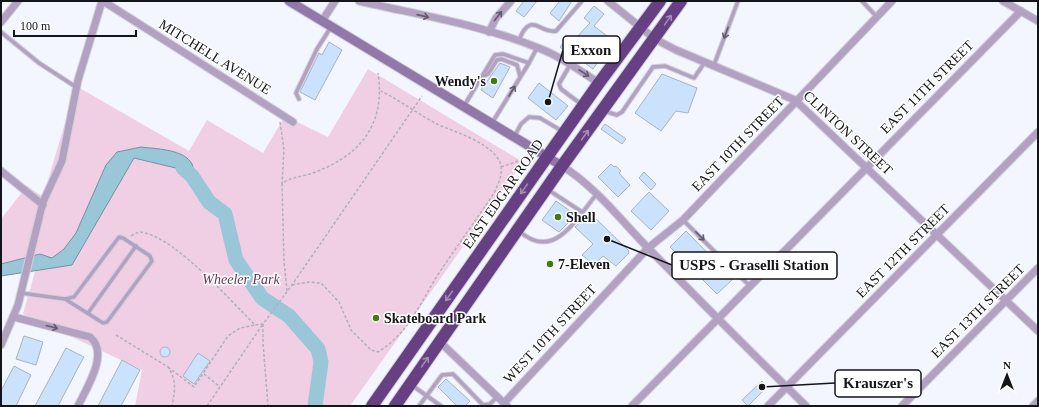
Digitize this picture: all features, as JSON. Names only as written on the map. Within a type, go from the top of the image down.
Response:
[{"type":"highway","name":"EAST EDGAR ROAD","points":[[372,406],[599,83],[660,1]]},
{"type":"highway","points":[[395,406],[562,166],[681,1]]},
{"type":"main road","points":[[289,1],[463,108],[562,166]]},
{"type":"street","points":[[2,19],[18,1]]},
{"type":"street","points":[[1,345],[14,317],[43,205],[62,161],[76,87],[102,1]]},
{"type":"street","name":"MITCHELL AVENUE","points":[[102,1],[293,122]]},
{"type":"street","points":[[322,21],[334,1]]},
{"type":"street","points":[[358,1],[386,4],[518,41],[537,48],[570,65],[599,83]]},
{"type":"street","points":[[489,32],[496,18],[510,1]]},
{"type":"street","name":"CLINTON STREET","points":[[608,1],[655,39],[796,101],[1038,331]]},
{"type":"street","name":"EAST 10TH STREET","points":[[648,248],[683,220],[892,1]]},
{"type":"street","points":[[1003,1],[1038,21]]},
{"type":"street","name":"EAST 11TH STREET","points":[[632,406],[1021,11]]},
{"type":"street","name":"EAST 12TH STREET","points":[[768,406],[1038,132]]},
{"type":"street","points":[[562,166],[574,173],[596,194],[718,319],[806,406]]},
{"type":"street","points":[[1,171],[43,205]]},
{"type":"street","name":"WEST 10TH STREET","points":[[506,405],[648,248]]},
{"type":"street","name":"EAST 13TH STREET","points":[[902,406],[1038,268]]},
{"type":"street","points":[[14,317],[90,337],[94,341],[98,359],[95,372],[78,406]]},
{"type":"street","points":[[440,342],[506,405]]},
{"type":"street","points":[[1033,406],[1038,401]]},
{"type":"lane","points":[[518,41],[523,31],[530,26],[536,25],[546,30],[556,31],[582,1]]},
{"type":"lane","points":[[714,66],[738,1]]},
{"type":"lane","points":[[862,1],[877,17]]},
{"type":"lane","points":[[299,99],[296,93],[317,49],[331,27]]},
{"type":"lane","points":[[1,32],[45,67],[76,87]]},
{"type":"lane","points":[[492,124],[537,48]]},
{"type":"lane","points":[[463,108],[492,57],[499,53],[529,63]]},
{"type":"lane","points":[[480,78],[488,74],[497,60],[501,59],[517,65],[520,76]]},
{"type":"lane","points":[[603,111],[617,115],[622,112],[653,67],[665,66],[694,78],[705,62]]},
{"type":"lane","points":[[570,65],[559,84],[561,89],[584,106]]},
{"type":"lane","points":[[513,138],[521,124],[529,117],[540,118],[564,133]]},
{"type":"lane","points":[[547,189],[582,212]]},
{"type":"lane","points":[[518,230],[532,241],[556,239],[567,231],[596,194]]},
{"type":"lane","points":[[683,220],[750,286]]},
{"type":"lane","points":[[21,293],[65,299],[74,297],[119,237],[123,238],[150,256],[152,261],[107,322],[103,323],[65,299]]},
{"type":"lane","points":[[88,313],[136,246]]},
{"type":"lane","points":[[419,406],[442,375],[449,373],[481,405],[490,405],[497,397]]},
{"type":"lane","points":[[410,384],[441,406]]},
{"type":"path","points":[[282,184],[287,180],[310,174],[339,161],[355,150],[372,130],[379,106],[381,91],[378,73]]},
{"type":"path","points":[[292,285],[309,282],[322,283],[339,302],[351,330],[371,350],[378,352],[397,338],[411,322],[427,292],[494,193],[500,180],[501,166],[496,156],[461,133],[439,124],[412,110],[381,91]]},
{"type":"path","points":[[207,406],[422,96]]},
{"type":"path","points":[[280,122],[284,150],[282,184],[284,261],[287,291]]},
{"type":"path","points":[[501,166],[518,161]]},
{"type":"path","points":[[130,236],[138,232],[146,233],[160,239],[184,256],[255,325]]},
{"type":"path","points":[[116,335],[168,367],[194,387],[228,336],[240,328],[263,324]]},
{"type":"path","points":[[263,324],[268,406]]},
{"type":"path","points":[[168,367],[174,376],[175,391],[172,406]]},
{"type":"path","points":[[204,374],[220,387]]},
{"type":"green space","name":"Wheeler Park","points":[[368,69],[523,162],[350,406],[135,406],[142,370],[23,314],[40,254],[1,264],[1,219],[27,186],[43,197],[76,86],[189,151],[207,120],[263,153],[285,116],[328,137]]},
{"type":"water","points":[[141,147],[162,149],[183,155],[192,164],[197,183],[180,169],[134,158],[72,265],[1,276],[1,264],[40,254],[52,258],[64,249],[76,233],[106,165],[117,152]]},
{"type":"building","points":[[524,1],[537,1],[524,17],[516,11]]},
{"type":"building","points":[[560,1],[572,1],[559,21],[550,13]]},
{"type":"building","points":[[594,6],[604,14],[594,26],[607,36],[595,51],[602,56],[593,69],[560,47],[569,36],[574,40],[590,23],[584,18]]},
{"type":"building","points":[[329,42],[342,50],[315,100],[300,92],[319,53],[322,55]]},
{"type":"building","name":"Wendy's","points":[[500,63],[510,67],[493,98],[481,90]]},
{"type":"building","points":[[662,74],[697,88],[688,113],[676,111],[661,131],[635,113]]},
{"type":"building","points":[[539,83],[568,106],[556,120],[528,98]]},
{"type":"building","points":[[605,124],[626,139],[622,144],[601,129]]},
{"type":"building","points":[[611,164],[614,167],[616,166],[621,171],[619,173],[630,185],[618,197],[598,177]]},
{"type":"building","points":[[644,172],[656,184],[651,190],[639,178]]},
{"type":"building","points":[[649,192],[669,211],[651,230],[631,211]]},
{"type":"building","name":"Shell","points":[[556,201],[576,215],[559,232],[542,220]]},
{"type":"building","points":[[590,213],[628,250],[629,253],[616,266],[603,256],[594,265],[582,255],[593,244],[575,227]]},
{"type":"building","points":[[686,231],[733,279],[717,294],[670,247]]},
{"type":"building","points":[[24,336],[43,342],[36,365],[16,359]]},
{"type":"building","points":[[163,347],[167,347],[169,348],[169,356],[163,357],[160,354],[160,350]]},
{"type":"building","points":[[66,348],[84,357],[58,406],[35,406]]},
{"type":"building","points":[[198,353],[210,361],[194,384],[183,376]]},
{"type":"building","points":[[122,360],[140,370],[121,406],[98,406]]},
{"type":"building","points":[[14,366],[31,375],[16,406],[1,406],[1,391]]},
{"type":"building","points":[[446,379],[470,401],[465,406],[457,406],[438,387]]},
{"type":"building","points":[[762,381],[767,387],[748,406],[742,400]]},
{"type":"waterway","points":[[183,168],[192,176],[209,202],[225,214],[236,260],[262,298],[289,316],[318,349],[321,362],[315,406]]},
{"type":"place","name":"Wendy's","points":[[494,81]]},
{"type":"place","name":"Exxon","points":[[548,102]]},
{"type":"place","name":"Shell","points":[[558,217]]},
{"type":"place","name":"USPS - Graselli Station","points":[[607,239]]},
{"type":"place","name":"7-Eleven","points":[[550,264]]},
{"type":"place","name":"Skateboard Park","points":[[376,318]]},
{"type":"place","name":"Krauszer's","points":[[762,387]]}]
